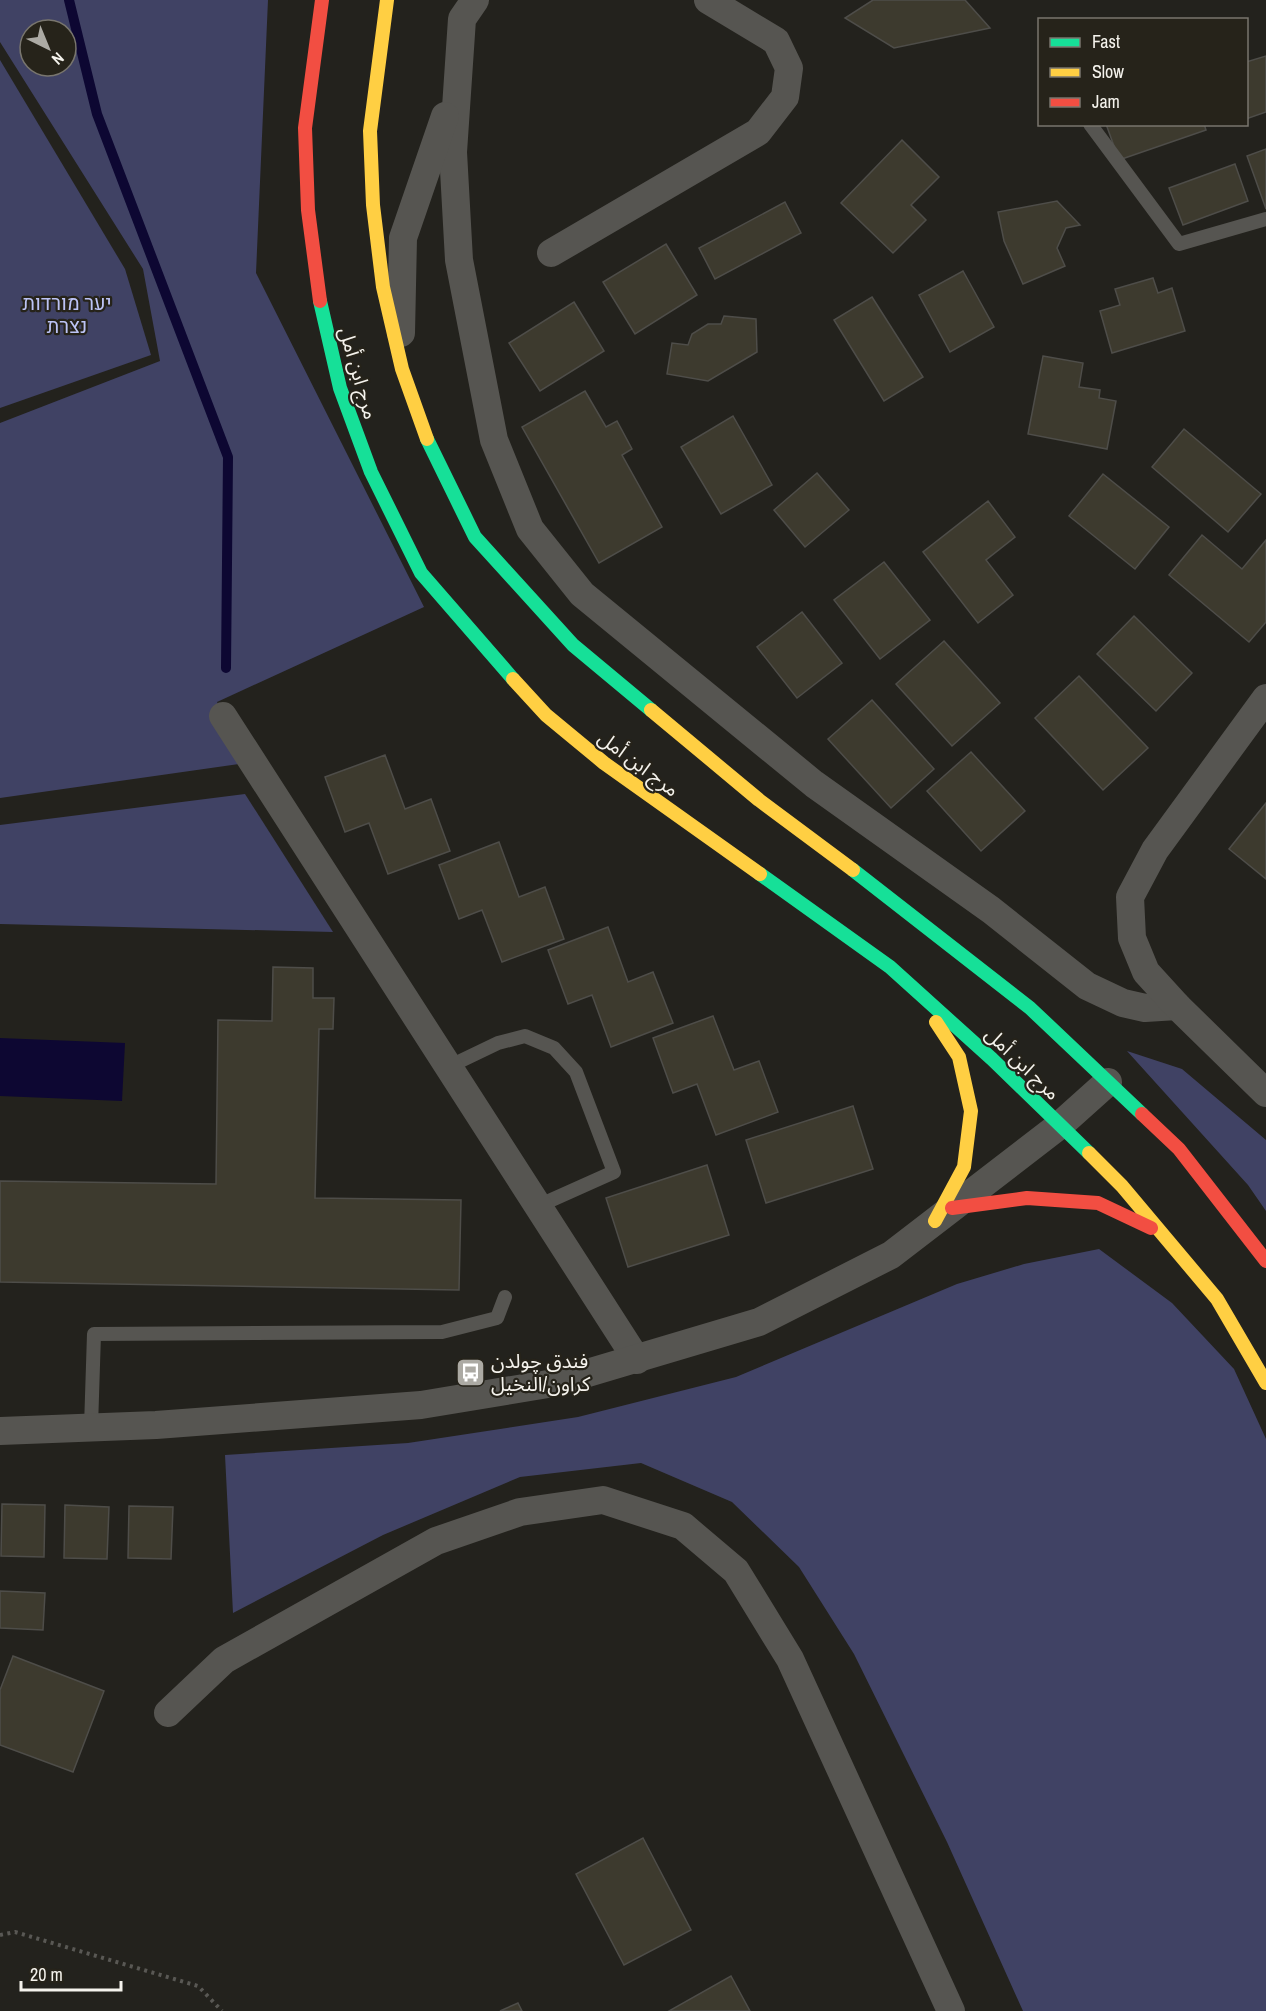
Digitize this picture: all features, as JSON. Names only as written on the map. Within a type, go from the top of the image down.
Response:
[{"type":"street","name":"مرج ابن أمل","points":[[322,0],[305,128],[308,210],[319,298],[340,388],[371,472],[421,573],[546,715],[604,763],[890,967],[992,1059],[1122,1186],[1161,1232],[1217,1299],[1266,1383]]},
{"type":"street","points":[[387,0],[370,130],[373,205],[383,287],[400,362],[430,447],[475,537],[573,645],[759,800],[883,892],[1030,1008],[1179,1149],[1266,1261]]},
{"type":"street","points":[[551,253],[758,132],[785,97],[789,69],[776,41],[708,0]]},
{"type":"street","points":[[467,6],[458,77],[453,152],[459,260],[494,440],[530,529],[582,594],[814,784],[991,910],[1088,986],[1123,1002],[1145,1008],[1177,1006]]},
{"type":"street","points":[[400,362],[404,238],[458,77]]},
{"type":"street","points":[[1266,698],[1155,850],[1130,897],[1132,938],[1146,972],[1177,1006],[1266,1093]]},
{"type":"street","points":[[222,716],[637,1360]]},
{"type":"street","points":[[918,992],[959,1057],[971,1111],[964,1167],[944,1215]]},
{"type":"street","points":[[0,1431],[156,1425],[421,1405],[554,1383],[759,1322],[891,1255],[1060,1125],[1108,1082]]},
{"type":"street","points":[[944,1215],[1027,1198],[1098,1203],[1161,1232]]},
{"type":"street","points":[[168,1713],[224,1660],[436,1541],[520,1512],[603,1500],[682,1526],[736,1571],[790,1659],[951,2011]]},
{"type":"lane","points":[[1091,126],[1179,244],[1266,219]]},
{"type":"lane","points":[[448,1066],[498,1043],[525,1036],[554,1048],[576,1072],[614,1172],[538,1206]]},
{"type":"lane","points":[[91,1427],[94,1334],[442,1332],[497,1318],[505,1297]]},
{"type":"path","points":[[0,1935],[15,1932],[198,1986],[222,2011]]},
{"type":"green space","points":[[0,0],[268,0],[256,273],[424,607],[217,702],[246,763],[0,798],[0,423],[160,361],[143,269],[23,78],[78,78],[78,18],[18,18],[18,71],[0,42]]},
{"type":"green space","name":"יער מורדות נצרת","points":[[0,60],[125,269],[151,355],[0,408]]},
{"type":"green space","points":[[245,794],[333,932],[0,924],[0,825]]},
{"type":"green space","points":[[1127,1051],[1182,1069],[1266,1140],[1266,1211],[1248,1185]]},
{"type":"green space","points":[[1099,1249],[1172,1303],[1234,1369],[1266,1439],[1266,2011],[1023,2011],[947,1842],[854,1654],[799,1567],[732,1502],[641,1463],[520,1477],[383,1535],[233,1613],[225,1455],[408,1443],[578,1417],[736,1377],[957,1284],[1024,1264]]},
{"type":"shaded area","points":[[0,1038],[125,1043],[122,1101],[0,1096]]},
{"type":"building","points":[[873,0],[965,0],[990,28],[894,48],[845,18]]},
{"type":"building","points":[[1266,56],[1266,112],[1248,118],[1248,61]]},
{"type":"building","points":[[1107,126],[1205,126],[1206,130],[1119,160]]},
{"type":"building","points":[[902,140],[939,177],[911,205],[926,220],[893,253],[841,203]]},
{"type":"building","points":[[1266,149],[1266,209],[1247,156]]},
{"type":"building","points":[[1235,164],[1248,201],[1183,225],[1169,188]]},
{"type":"building","points":[[1057,201],[1080,225],[1066,228],[1057,248],[1065,266],[1023,284],[1004,241],[998,212]]},
{"type":"building","points":[[785,202],[801,233],[715,279],[699,248]]},
{"type":"building","points":[[666,244],[697,295],[635,334],[603,282]]},
{"type":"building","points":[[963,271],[994,327],[950,352],[919,295]]},
{"type":"building","points":[[1153,278],[1158,293],[1172,288],[1185,331],[1112,353],[1100,311],[1120,305],[1115,289]]},
{"type":"building","points":[[872,297],[923,377],[884,401],[834,320]]},
{"type":"building","points":[[574,302],[604,351],[540,391],[509,343]]},
{"type":"building","points":[[724,316],[756,319],[757,352],[708,381],[667,374],[672,343],[688,345],[692,334],[708,324],[721,324]]},
{"type":"building","points":[[1043,356],[1083,363],[1079,387],[1100,390],[1099,398],[1116,401],[1107,449],[1028,434]]},
{"type":"building","points":[[585,391],[606,427],[617,421],[632,449],[622,455],[662,527],[599,563],[522,427]]},
{"type":"building","points":[[733,416],[772,485],[721,514],[681,447]]},
{"type":"building","points":[[1184,429],[1261,494],[1228,532],[1152,467]]},
{"type":"building","points":[[817,473],[849,510],[805,547],[774,510]]},
{"type":"building","points":[[1103,474],[1169,527],[1135,569],[1069,516]]},
{"type":"building","points":[[988,501],[1015,537],[986,560],[1013,595],[978,623],[923,552]]},
{"type":"building","points":[[1202,535],[1242,569],[1266,540],[1266,622],[1249,642],[1169,575]]},
{"type":"building","points":[[884,562],[930,620],[880,659],[834,600]]},
{"type":"building","points":[[802,612],[842,663],[797,698],[757,647]]},
{"type":"building","points":[[1134,616],[1192,673],[1156,711],[1097,654]]},
{"type":"building","points":[[944,641],[1000,703],[952,746],[896,684]]},
{"type":"building","points":[[1079,676],[1148,748],[1103,790],[1035,718]]},
{"type":"building","points":[[872,700],[934,769],[891,808],[828,739]]},
{"type":"building","points":[[971,752],[1025,811],[981,851],[927,791]]},
{"type":"building","points":[[385,755],[405,809],[431,799],[450,851],[388,874],[369,823],[345,832],[325,777]]},
{"type":"building","points":[[1266,803],[1266,879],[1229,849]]},
{"type":"building","points":[[499,842],[519,897],[545,887],[564,939],[502,962],[482,910],[459,919],[439,865]]},
{"type":"building","points":[[608,927],[628,982],[653,972],[673,1023],[611,1047],[592,995],[568,1004],[548,950]]},
{"type":"building","points":[[273,967],[313,968],[313,998],[334,998],[333,1029],[319,1029],[315,1198],[461,1200],[459,1290],[0,1282],[0,1181],[216,1184],[218,1020],[272,1021]]},
{"type":"building","points":[[713,1016],[734,1070],[759,1061],[778,1112],[716,1135],[697,1084],[673,1093],[653,1038]]},
{"type":"building","points":[[853,1106],[873,1169],[766,1203],[746,1140]]},
{"type":"building","points":[[707,1165],[729,1235],[628,1267],[606,1198]]},
{"type":"building","points":[[2,1504],[45,1505],[44,1557],[1,1556]]},
{"type":"building","points":[[65,1505],[109,1507],[107,1559],[64,1558]]},
{"type":"building","points":[[129,1506],[173,1507],[171,1559],[128,1558]]},
{"type":"building","points":[[0,1591],[45,1593],[43,1630],[0,1628]]},
{"type":"building","points":[[13,1656],[104,1691],[73,1772],[0,1745],[0,1690]]},
{"type":"building","points":[[643,1838],[691,1930],[624,1965],[576,1874]]},
{"type":"building","points":[[731,1976],[750,2011],[669,2011]]},
{"type":"building","points":[[518,2003],[522,2011],[500,2011]]},
{"type":"waterway","points":[[69,0],[97,114],[228,457],[226,668]]},
{"type":"traffic: fast","points":[[320,301],[340,388],[371,472],[421,573],[513,679]]},
{"type":"traffic: fast","points":[[427,439],[475,537],[573,645],[651,710]]},
{"type":"traffic: fast","points":[[853,870],[1030,1008],[1142,1114]]},
{"type":"traffic: fast","points":[[760,874],[890,967],[992,1059],[1089,1153]]},
{"type":"traffic: slow","points":[[387,0],[370,131],[373,205],[383,287],[402,369],[427,439]]},
{"type":"traffic: slow","points":[[513,679],[546,715],[604,763],[760,874]]},
{"type":"traffic: slow","points":[[651,710],[759,800],[853,870]]},
{"type":"traffic: slow","points":[[935,1221],[964,1167],[971,1111],[959,1057],[936,1022]]},
{"type":"traffic: slow","points":[[1089,1153],[1122,1186],[1217,1299],[1266,1383]]},
{"type":"traffic: jam","points":[[320,301],[308,210],[305,128],[322,0]]},
{"type":"traffic: jam","points":[[1142,1114],[1179,1149],[1266,1261]]},
{"type":"traffic: jam","points":[[952,1208],[1027,1198],[1098,1203],[1151,1228]]},
{"type":"place","name":"فندق چولدن كراون/النخيل","points":[[470,1372]]}]
